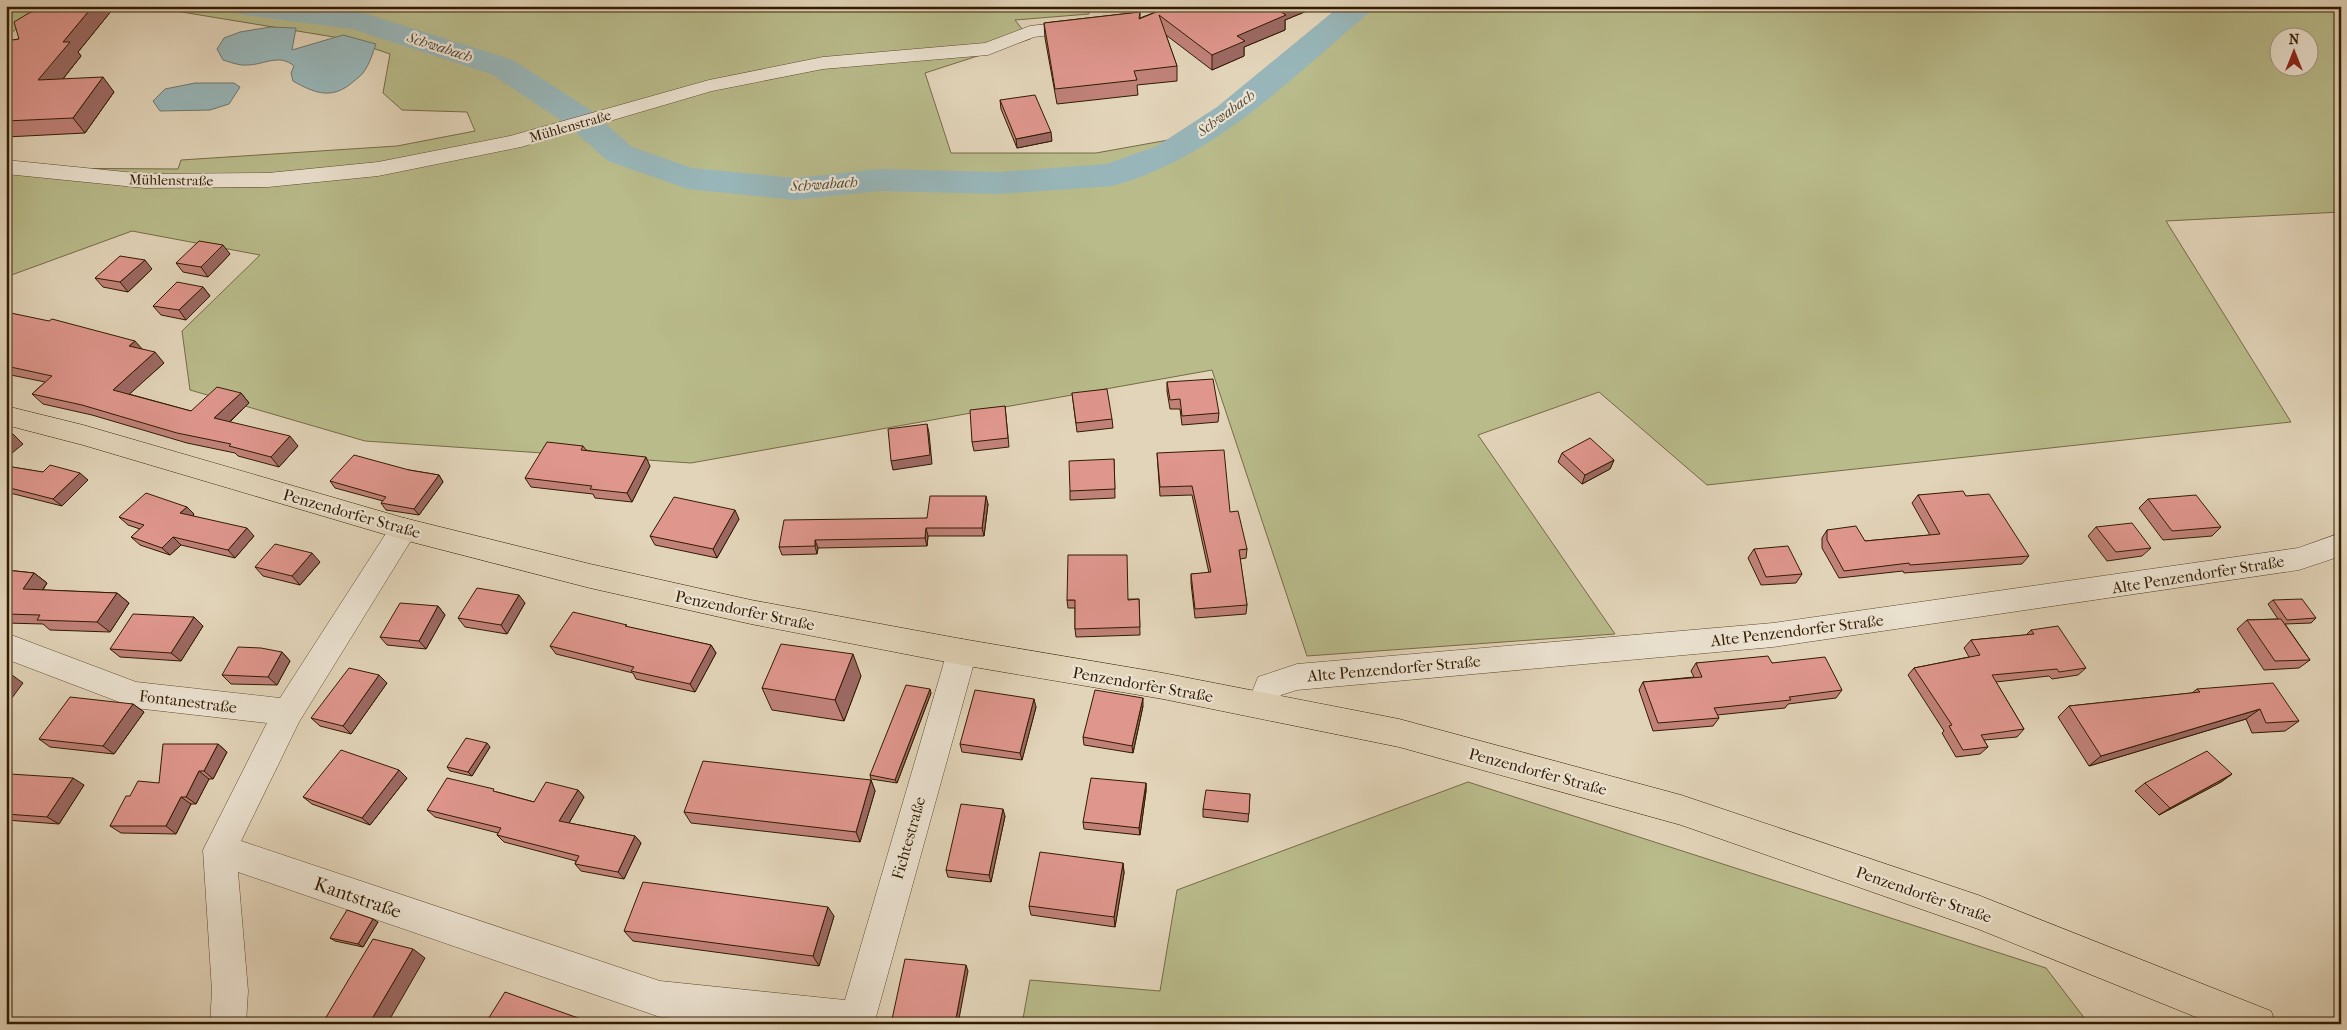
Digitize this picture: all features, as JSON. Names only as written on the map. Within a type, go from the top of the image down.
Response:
[{"type":"main road","name":"Penzendorfer Straße","points":[[6,415],[83,435],[404,529],[590,576],[751,612],[962,652],[1262,705],[1399,733],[1681,810],[1978,912],[2258,1024]]},
{"type":"street","name":"Mühlenstraße","points":[[6,167],[145,181],[268,180],[378,169],[513,142],[710,86],[823,63],[988,49],[1030,32],[1100,24]]},
{"type":"street","points":[[228,1024],[230,991],[220,850],[288,712],[404,529]]},
{"type":"street","name":"Alte Penzendorfer Straße","points":[[1262,705],[1269,686],[1297,677],[1773,635],[2298,559],[2341,544]]},
{"type":"street","name":"Fontanestraße","points":[[6,646],[135,696],[288,712]]},
{"type":"street","name":"Fichtestraße","points":[[856,1021],[962,652]]},
{"type":"street","name":"Kantstraße","points":[[220,850],[660,999],[856,1021]]},
{"type":"green space","points":[[6,6],[51,6],[6,36]]},
{"type":"green space","points":[[145,6],[1090,6],[1089,14],[1015,20],[1030,39],[925,73],[951,153],[1096,153],[1185,137],[1346,6],[2341,6],[2341,212],[2166,221],[2291,422],[1707,485],[1599,392],[1478,435],[1615,634],[1307,656],[1212,370],[691,463],[365,441],[190,390],[182,331],[260,255],[132,231],[6,277],[6,168],[178,169],[181,160],[397,146],[475,131],[467,112],[402,110],[383,93],[390,54],[346,39]]},
{"type":"green space","points":[[1468,782],[2046,968],[2089,1024],[1022,1024],[1030,980],[1160,991],[1177,890]]},
{"type":"water","points":[[270,27],[296,28],[292,50],[343,35],[376,44],[362,74],[346,87],[332,93],[317,92],[293,81],[291,73],[294,66],[283,60],[244,65],[223,60],[217,49],[224,38],[240,32]]},
{"type":"water","points":[[195,83],[234,83],[240,87],[229,104],[210,110],[160,111],[153,101],[165,89]]},
{"type":"building","points":[[42,6],[93,6],[63,42],[70,42],[38,80],[103,77],[73,118],[6,121],[6,41],[19,39],[14,22],[29,13],[39,10]]},
{"type":"building","points":[[1171,6],[1286,6],[1278,10],[1286,15],[1237,36],[1245,41],[1212,55],[1159,15],[1177,66],[1134,71],[1137,80],[1055,89],[1044,23],[1140,12],[1139,19]]},
{"type":"building","points":[[1035,95],[1051,132],[1016,139],[1000,100]]},
{"type":"building","points":[[199,241],[223,245],[201,267],[176,263]]},
{"type":"building","points":[[120,256],[145,260],[120,282],[95,278]]},
{"type":"building","points":[[177,282],[203,287],[179,310],[153,306]]},
{"type":"building","points":[[6,312],[49,321],[52,319],[135,341],[129,346],[155,352],[113,390],[191,411],[217,387],[241,393],[214,418],[290,436],[271,457],[229,446],[231,444],[177,433],[82,405],[32,394],[52,376],[6,366]]},
{"type":"building","points":[[1213,379],[1219,413],[1182,416],[1180,399],[1170,400],[1167,382]]},
{"type":"building","points":[[1107,389],[1112,419],[1076,423],[1072,393]]},
{"type":"building","points":[[1005,406],[1008,438],[972,442],[970,410]]},
{"type":"building","points":[[927,424],[930,455],[891,461],[888,429]]},
{"type":"building","points":[[6,433],[13,434],[6,440]]},
{"type":"building","points":[[1590,438],[1614,460],[1585,475],[1562,453]]},
{"type":"building","points":[[547,442],[583,446],[581,450],[646,457],[627,493],[590,489],[592,486],[525,478]]},
{"type":"building","points":[[1224,450],[1230,512],[1238,511],[1247,549],[1239,550],[1247,605],[1195,609],[1191,574],[1211,572],[1192,486],[1160,487],[1157,453]]},
{"type":"building","points":[[354,455],[409,470],[439,475],[414,509],[381,503],[386,497],[330,481]]},
{"type":"building","points":[[1114,459],[1115,489],[1070,491],[1069,461]]},
{"type":"building","points":[[50,465],[80,473],[53,499],[6,487],[6,466],[43,472]]},
{"type":"building","points":[[1963,491],[1966,496],[1989,494],[2029,556],[1910,565],[1909,563],[1844,571],[1827,540],[1827,530],[1856,526],[1865,541],[1940,534],[1918,495]]},
{"type":"building","points":[[146,493],[187,507],[180,513],[247,528],[228,550],[173,537],[162,548],[131,537],[144,525],[119,517]]},
{"type":"building","points":[[2196,495],[2221,527],[2172,531],[2148,499]]},
{"type":"building","points":[[930,496],[986,496],[982,528],[926,528],[925,538],[815,540],[815,546],[779,547],[784,520],[927,518]]},
{"type":"building","points":[[674,497],[735,510],[713,549],[650,536]]},
{"type":"building","points":[[2132,523],[2151,548],[2116,552],[2096,527]]},
{"type":"building","points":[[275,544],[312,553],[292,576],[255,567]]},
{"type":"building","points":[[1788,546],[1802,574],[1766,577],[1754,549]]},
{"type":"building","points":[[1068,555],[1127,555],[1128,600],[1139,599],[1140,627],[1075,629],[1075,600],[1067,600]]},
{"type":"building","points":[[6,570],[34,573],[23,589],[117,593],[97,622],[37,620],[40,615],[6,614]]},
{"type":"building","points":[[477,588],[519,595],[501,625],[458,618]]},
{"type":"building","points":[[2302,599],[2316,618],[2287,620],[2273,600]]},
{"type":"building","points":[[400,603],[438,606],[419,641],[380,637]]},
{"type":"building","points":[[573,612],[627,625],[625,626],[711,645],[690,684],[631,671],[634,667],[550,646]]},
{"type":"building","points":[[133,614],[194,617],[171,653],[110,649]]},
{"type":"building","points":[[2281,619],[2310,660],[2275,661],[2247,620]]},
{"type":"building","points":[[2058,626],[2086,668],[2059,672],[2057,669],[1992,675],[2024,729],[1981,735],[1988,747],[1963,750],[1949,726],[1952,725],[1914,668],[1980,655],[1971,640],[2034,634],[2031,630]]},
{"type":"building","points":[[781,644],[853,654],[835,700],[762,688]]},
{"type":"building","points":[[238,647],[261,648],[282,652],[268,677],[222,675]]},
{"type":"building","points":[[1768,656],[1772,663],[1825,657],[1842,690],[1789,697],[1791,700],[1714,708],[1719,718],[1658,723],[1643,682],[1702,677],[1696,663]]},
{"type":"building","points":[[349,668],[379,675],[343,726],[311,718]]},
{"type":"building","points":[[6,675],[12,675],[6,682]]},
{"type":"building","points":[[2273,683],[2299,721],[2266,723],[2260,709],[2101,756],[2069,706],[2200,692],[2197,689]]},
{"type":"building","points":[[906,685],[930,689],[895,780],[870,775]]},
{"type":"building","points":[[975,690],[1034,699],[1020,753],[960,744]]},
{"type":"building","points":[[1095,690],[1143,698],[1132,746],[1083,737]]},
{"type":"building","points":[[70,697],[133,704],[103,746],[39,739]]},
{"type":"building","points":[[466,738],[487,743],[468,772],[447,767]]},
{"type":"building","points":[[163,744],[218,744],[204,771],[199,771],[186,797],[181,797],[166,826],[110,826],[126,796],[130,796],[138,781],[159,783]]},
{"type":"building","points":[[341,750],[399,770],[362,818],[303,797]]},
{"type":"building","points":[[2207,751],[2232,774],[2170,808],[2145,783]]},
{"type":"building","points":[[703,761],[871,780],[856,832],[684,812]]},
{"type":"building","points":[[10,774],[73,778],[47,817],[6,814],[6,776],[8,777]]},
{"type":"building","points":[[447,778],[494,789],[493,791],[534,802],[546,782],[578,790],[559,821],[635,836],[618,872],[575,864],[579,856],[497,835],[501,828],[427,810]]},
{"type":"building","points":[[1091,778],[1146,783],[1139,828],[1083,822]]},
{"type":"building","points":[[1206,790],[1250,794],[1249,814],[1203,809]]},
{"type":"building","points":[[961,804],[1003,809],[989,875],[946,870]]},
{"type":"building","points":[[1040,852],[1123,863],[1114,917],[1029,906]]},
{"type":"building","points":[[643,882],[828,907],[813,956],[624,931]]},
{"type":"building","points":[[347,910],[373,919],[358,944],[330,938]]},
{"type":"building","points":[[373,939],[413,949],[369,1024],[322,1024]]},
{"type":"building","points":[[905,959],[966,965],[955,1024],[891,1024]]},
{"type":"building","points":[[505,992],[595,1024],[485,1024]]},
{"type":"waterway","name":"Schwabach","points":[[245,6],[356,20],[502,67],[577,116],[620,154],[688,178],[795,189],[880,180],[999,183],[1112,175],[1169,153],[1229,114],[1359,6]]}]
